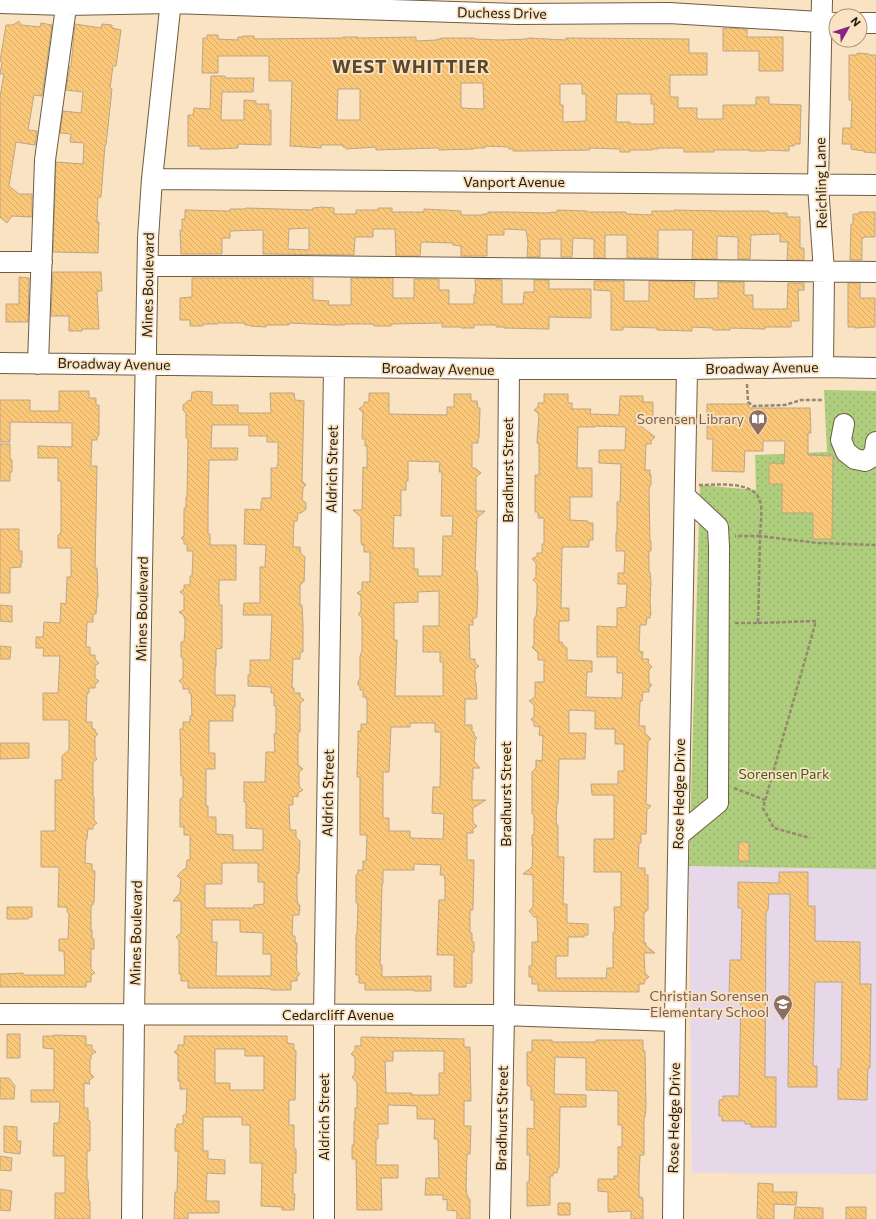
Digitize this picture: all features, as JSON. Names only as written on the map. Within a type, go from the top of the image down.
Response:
[{"type":"street","name":"Reichling Lane","points":[[822,0],[828,20]]},
{"type":"street","points":[[38,364],[45,160],[66,2]]},
{"type":"street","name":"Duchess Drive","points":[[0,3],[171,2],[517,7],[669,7],[828,23]]},
{"type":"street","name":"Mines Boulevard","points":[[132,1219],[134,1015],[149,212],[171,2]]},
{"type":"street","name":"Reichling Lane","points":[[823,367],[824,272],[818,185],[828,38]]},
{"type":"street","name":"Vanport Avenue","points":[[152,179],[876,185]]},
{"type":"street","points":[[0,262],[42,262]]},
{"type":"street","points":[[148,266],[314,266],[876,272]]},
{"type":"street","name":"Broadway Avenue","points":[[0,363],[509,369],[876,368]]},
{"type":"street","name":"Aldrich Street","points":[[324,1219],[324,1015],[334,367]]},
{"type":"street","name":"Bradhurst Street","points":[[500,1219],[504,1015],[509,369]]},
{"type":"street","name":"Rose Hedge Drive","points":[[673,1219],[678,835],[687,369]]},
{"type":"street","points":[[844,424],[842,440],[846,452],[855,459],[865,461],[872,457],[875,450],[876,437]]},
{"type":"street","points":[[678,835],[718,803],[718,527],[685,490]]},
{"type":"street","name":"Cedarcliff Avenue","points":[[0,1014],[504,1015],[675,1021]]},
{"type":"path","points":[[746,368],[748,402],[753,406],[785,405],[801,400],[823,400]]},
{"type":"path","points":[[685,490],[737,485],[746,487],[756,494],[760,501],[758,623]]},
{"type":"path","points":[[718,536],[760,536],[817,543],[876,545]]},
{"type":"path","points":[[719,624],[816,621],[762,808],[774,828],[810,838]]},
{"type":"path","points":[[718,782],[765,800]]},
{"type":"shaded area","name":"Christian Sorensen Elementary School","points":[[689,866],[876,869],[876,1174],[692,1173]]},
{"type":"green space","name":"Sorensen Park","points":[[824,390],[876,391],[876,869],[689,866],[700,485],[756,490],[755,455],[827,452]]},
{"type":"building","points":[[19,21],[21,25],[40,27],[41,23],[52,25],[42,96],[34,95],[28,130],[37,131],[35,145],[16,142],[9,186],[19,194],[32,194],[32,217],[12,216],[7,223],[0,217],[0,97],[4,74],[0,74],[2,62],[0,61],[6,25],[13,25]]},
{"type":"building","points":[[75,24],[101,28],[102,24],[112,25],[112,28],[121,30],[116,66],[113,66],[101,197],[98,197],[98,253],[53,252],[56,162],[83,164],[84,143],[70,142],[71,134],[60,133],[63,111],[81,113],[83,92],[66,90],[71,66]]},
{"type":"building","points":[[723,28],[747,29],[747,37],[783,37],[783,71],[759,71],[759,51],[723,51]]},
{"type":"building","points":[[207,35],[218,35],[218,39],[238,40],[238,37],[243,36],[254,36],[254,39],[416,37],[416,41],[437,40],[441,38],[501,40],[528,38],[566,40],[566,38],[689,39],[689,53],[707,53],[707,75],[670,75],[670,97],[678,97],[678,108],[697,108],[697,119],[723,119],[723,105],[756,105],[756,97],[769,97],[769,104],[801,105],[800,144],[789,146],[789,151],[714,150],[714,152],[684,152],[684,148],[658,148],[652,150],[630,150],[630,152],[620,152],[620,149],[589,148],[590,150],[513,151],[513,149],[509,149],[509,147],[485,146],[485,148],[474,149],[439,150],[439,148],[435,148],[376,150],[376,147],[346,149],[343,145],[321,145],[321,148],[290,146],[292,81],[269,81],[269,56],[218,56],[218,73],[202,73],[203,38],[207,38]],"holes":[[[461,83],[483,83],[484,109],[461,108]],[[560,84],[582,84],[582,94],[586,94],[586,121],[563,122],[563,105],[560,105]],[[338,89],[360,89],[360,120],[337,120]],[[617,94],[651,94],[651,104],[654,104],[654,124],[630,124],[630,122],[616,122]]]},
{"type":"building","points":[[857,53],[876,55],[876,153],[851,149],[851,144],[842,144],[843,128],[851,128],[852,100],[849,100],[849,55],[857,55]]},
{"type":"building","points":[[211,76],[225,76],[225,78],[254,78],[253,92],[222,92],[221,120],[244,120],[244,100],[256,101],[256,104],[269,104],[268,110],[271,110],[271,145],[238,144],[238,148],[217,149],[200,149],[200,146],[188,146],[188,115],[193,115],[194,108],[210,109]]},
{"type":"building","points":[[246,208],[312,210],[313,208],[334,208],[334,214],[356,214],[356,210],[378,210],[378,208],[392,208],[392,212],[424,212],[424,209],[461,211],[461,215],[483,215],[488,214],[488,212],[546,213],[557,212],[557,210],[626,212],[626,214],[652,215],[652,211],[674,210],[769,211],[769,213],[787,213],[787,217],[800,217],[800,248],[804,248],[804,260],[787,260],[788,242],[780,242],[780,234],[751,235],[750,259],[738,259],[738,237],[717,236],[717,259],[692,259],[693,230],[658,230],[658,258],[627,258],[627,235],[605,235],[605,258],[594,258],[594,239],[573,238],[572,257],[561,257],[561,239],[540,239],[540,257],[527,257],[528,243],[526,230],[504,229],[504,235],[487,235],[487,256],[461,256],[461,246],[453,245],[453,243],[423,242],[421,243],[420,256],[396,256],[395,229],[373,229],[373,237],[355,237],[354,255],[263,254],[263,230],[230,231],[230,238],[222,238],[222,254],[181,254],[180,230],[182,231],[182,219],[185,219],[185,210],[230,211],[230,209]],"holes":[[[309,228],[309,250],[288,249],[289,229]]]},
{"type":"building","points":[[859,212],[875,212],[875,237],[862,238],[862,260],[850,260],[851,224],[853,224],[853,214],[859,214]]},
{"type":"building","points":[[53,272],[101,272],[102,291],[97,291],[99,329],[69,331],[69,316],[51,316]]},
{"type":"building","points":[[19,277],[29,278],[28,322],[6,322],[6,304],[19,304]]},
{"type":"building","points":[[192,278],[313,278],[313,300],[329,301],[328,305],[351,305],[351,278],[393,278],[393,298],[414,298],[414,279],[439,279],[439,290],[449,290],[449,304],[474,304],[474,294],[476,294],[475,279],[502,280],[502,304],[523,304],[524,292],[534,292],[534,280],[549,280],[549,289],[591,289],[591,318],[549,317],[549,329],[504,328],[496,327],[496,325],[474,325],[474,328],[442,327],[442,323],[391,324],[391,326],[374,326],[374,324],[334,325],[289,323],[289,325],[266,325],[266,327],[250,326],[245,325],[245,323],[218,323],[203,324],[203,326],[190,326],[190,320],[180,320],[180,298],[192,297]]},
{"type":"building","points":[[594,281],[624,281],[624,301],[649,301],[649,281],[695,282],[694,299],[718,298],[718,282],[744,282],[744,295],[753,295],[753,309],[787,309],[788,283],[804,283],[804,290],[798,290],[799,321],[791,321],[791,327],[765,327],[765,329],[730,328],[730,330],[713,330],[713,328],[692,327],[692,331],[623,327],[623,330],[611,330],[611,291],[594,290]]},
{"type":"building","points":[[848,283],[860,283],[860,298],[875,298],[875,327],[848,327]]},
{"type":"building","points":[[59,391],[89,391],[89,398],[96,398],[96,405],[99,405],[99,435],[97,440],[92,440],[91,462],[91,466],[97,466],[95,568],[97,568],[98,597],[96,614],[93,614],[93,622],[87,622],[86,647],[90,647],[90,655],[95,655],[95,659],[99,663],[95,666],[95,678],[99,681],[95,685],[95,688],[89,688],[89,693],[87,693],[86,722],[92,722],[92,729],[95,729],[95,732],[98,734],[95,737],[95,756],[97,759],[93,762],[94,820],[97,823],[93,826],[93,829],[88,829],[85,863],[92,864],[92,870],[95,871],[94,903],[91,905],[91,930],[92,939],[94,939],[94,949],[91,949],[91,969],[95,973],[91,975],[91,982],[86,982],[86,987],[0,987],[0,974],[23,973],[24,975],[65,975],[64,951],[59,951],[59,939],[68,939],[69,914],[67,907],[58,907],[59,867],[41,867],[41,831],[55,831],[55,780],[62,780],[62,756],[69,750],[69,720],[43,720],[43,693],[58,693],[60,656],[43,656],[44,648],[36,648],[36,637],[43,637],[44,622],[60,623],[61,603],[66,604],[67,577],[71,577],[71,548],[58,548],[58,535],[61,533],[61,481],[58,481],[58,458],[38,458],[38,446],[72,447],[72,423],[10,422],[10,442],[0,442],[0,400],[30,400],[30,411],[59,411]]},
{"type":"building","points":[[192,392],[212,392],[212,405],[238,405],[238,413],[271,413],[270,393],[294,393],[295,400],[304,401],[302,481],[306,485],[303,488],[302,500],[306,503],[306,509],[301,513],[298,513],[297,521],[294,521],[293,547],[300,547],[301,554],[305,557],[304,582],[300,584],[300,605],[302,605],[303,624],[303,652],[300,652],[300,659],[293,659],[292,688],[294,688],[294,693],[300,693],[300,697],[304,700],[300,703],[300,732],[298,732],[298,765],[303,769],[299,772],[299,786],[303,790],[298,793],[298,797],[293,796],[293,805],[289,805],[290,830],[296,830],[296,837],[300,841],[299,873],[297,873],[297,896],[298,905],[300,905],[299,915],[293,915],[292,936],[295,936],[295,943],[297,943],[297,971],[300,974],[297,977],[297,981],[291,981],[291,990],[188,988],[188,981],[181,981],[181,974],[179,974],[179,940],[176,937],[181,933],[181,901],[173,901],[180,893],[181,879],[177,876],[184,869],[186,869],[187,860],[190,860],[190,835],[184,835],[184,827],[180,827],[180,800],[183,798],[183,776],[181,776],[180,729],[183,729],[183,722],[190,722],[190,716],[192,716],[191,693],[189,693],[189,689],[183,689],[183,685],[179,681],[183,678],[181,642],[184,642],[185,629],[185,618],[179,612],[184,610],[184,595],[180,592],[184,589],[184,585],[190,585],[190,576],[192,576],[193,551],[187,551],[187,544],[184,544],[184,541],[181,538],[184,536],[184,508],[186,508],[187,497],[188,438],[186,438],[186,413],[183,410],[183,405],[189,400],[191,401]],"holes":[[[212,425],[249,425],[249,436],[267,436],[267,442],[278,442],[278,465],[277,468],[271,468],[271,498],[262,498],[261,510],[245,509],[244,544],[266,545],[265,567],[260,567],[260,603],[244,603],[243,615],[272,615],[270,660],[250,660],[250,675],[248,675],[248,686],[271,687],[271,693],[274,693],[274,706],[276,706],[276,734],[274,734],[275,752],[266,752],[265,782],[244,782],[246,828],[263,829],[263,850],[233,850],[233,835],[216,834],[216,817],[208,817],[208,806],[206,806],[206,769],[215,769],[215,753],[209,753],[209,721],[233,721],[233,707],[235,707],[235,695],[215,695],[215,667],[216,649],[222,648],[222,605],[219,605],[219,580],[236,580],[236,545],[210,545],[210,534],[208,534],[208,505],[209,460],[237,460],[238,448],[211,448]],[[222,863],[258,863],[258,882],[264,882],[264,904],[254,905],[253,908],[205,908],[205,884],[222,884]],[[212,920],[240,920],[240,932],[263,933],[263,954],[271,954],[271,976],[216,976],[217,942],[212,942]]]},
{"type":"building","points":[[369,393],[389,393],[389,414],[447,415],[447,407],[454,407],[454,394],[471,394],[471,401],[477,401],[478,408],[480,408],[478,443],[472,443],[472,468],[475,468],[481,473],[476,477],[476,511],[485,511],[477,518],[475,571],[477,571],[478,590],[477,614],[476,618],[473,618],[473,625],[469,625],[470,659],[475,659],[475,663],[479,666],[475,669],[477,699],[465,699],[465,725],[472,725],[472,732],[474,732],[474,735],[477,738],[475,740],[474,761],[480,768],[473,768],[472,800],[486,800],[473,808],[473,823],[477,826],[473,829],[473,833],[467,833],[467,860],[474,860],[473,910],[470,910],[470,933],[472,933],[472,942],[474,942],[474,952],[472,952],[472,983],[466,983],[466,987],[454,987],[454,955],[437,955],[439,900],[445,900],[445,880],[444,875],[440,875],[441,865],[414,864],[414,870],[383,870],[380,965],[382,965],[382,977],[431,976],[431,991],[365,990],[365,983],[359,983],[359,975],[356,975],[358,903],[356,903],[356,875],[358,870],[363,870],[363,861],[366,861],[367,835],[360,835],[360,777],[357,777],[358,731],[361,731],[361,724],[367,724],[367,699],[366,697],[363,697],[363,690],[360,690],[358,685],[358,681],[360,679],[360,656],[362,651],[362,618],[358,614],[361,611],[361,596],[357,593],[362,590],[362,582],[370,582],[370,552],[364,552],[364,545],[362,545],[361,542],[361,517],[353,510],[362,510],[363,467],[367,468],[367,446],[365,446],[365,439],[362,439],[363,412],[359,409],[364,405],[364,402],[369,402]],"holes":[[[408,461],[440,462],[439,472],[442,472],[441,516],[453,516],[452,536],[443,536],[442,576],[418,576],[418,569],[414,569],[414,548],[393,548],[394,515],[401,516],[401,490],[406,490],[406,481],[408,481]],[[439,591],[439,626],[423,626],[423,652],[440,652],[440,662],[443,662],[443,696],[395,696],[397,640],[394,640],[394,603],[418,602],[418,592]],[[410,723],[435,723],[435,732],[441,732],[440,787],[433,787],[432,813],[444,814],[443,839],[410,838],[410,831],[389,831],[389,818],[383,818],[383,772],[389,772],[391,727],[410,727]]]},
{"type":"building","points":[[544,394],[568,394],[568,403],[572,403],[572,409],[591,409],[590,414],[619,415],[620,396],[643,396],[643,402],[653,402],[653,421],[634,421],[655,437],[651,441],[651,444],[646,444],[645,467],[645,470],[650,470],[651,475],[651,485],[649,491],[651,551],[649,551],[649,572],[651,582],[651,615],[650,618],[647,618],[646,625],[640,625],[639,651],[643,652],[642,659],[649,659],[648,663],[652,667],[649,670],[649,683],[652,685],[649,688],[649,692],[643,692],[642,701],[640,701],[639,726],[645,726],[645,733],[651,739],[648,741],[646,804],[651,806],[647,810],[646,834],[641,834],[641,843],[639,843],[638,868],[645,868],[645,875],[648,875],[648,910],[644,912],[644,943],[646,943],[646,946],[655,953],[644,953],[645,973],[649,977],[645,980],[644,984],[639,984],[639,992],[538,991],[538,984],[532,984],[532,977],[529,977],[529,966],[532,966],[532,942],[538,942],[537,917],[534,917],[529,911],[533,907],[533,875],[523,874],[532,867],[532,835],[534,835],[534,814],[532,814],[532,772],[536,768],[536,760],[542,761],[543,736],[539,735],[540,727],[534,726],[531,719],[534,717],[534,705],[529,701],[535,697],[535,682],[544,682],[544,660],[538,660],[538,653],[532,647],[534,645],[534,619],[536,617],[537,606],[537,584],[533,580],[536,577],[536,563],[532,559],[537,556],[537,553],[542,553],[542,544],[544,544],[544,518],[538,518],[538,512],[535,512],[535,475],[539,475],[539,444],[537,443],[537,440],[539,417],[538,413],[534,410],[538,407],[538,403],[544,403]],"holes":[[[578,427],[626,427],[625,450],[599,450],[599,463],[621,464],[620,502],[617,502],[616,551],[625,551],[624,573],[618,573],[618,584],[627,584],[626,607],[617,608],[617,627],[597,626],[597,657],[617,657],[617,673],[623,673],[622,698],[586,697],[587,672],[592,672],[592,661],[567,660],[567,648],[562,642],[559,642],[559,621],[569,621],[569,608],[561,608],[562,547],[589,547],[589,540],[593,540],[593,523],[588,523],[588,521],[570,520],[570,497],[592,497],[592,468],[577,468]],[[569,710],[595,711],[595,729],[615,729],[615,744],[624,744],[624,771],[618,771],[618,784],[591,784],[592,795],[614,795],[614,839],[594,839],[594,872],[621,872],[621,907],[614,907],[615,932],[613,932],[613,968],[607,968],[606,978],[556,978],[556,956],[568,956],[568,937],[584,937],[584,935],[588,935],[588,924],[567,923],[567,904],[563,904],[564,857],[558,857],[558,826],[556,824],[559,759],[585,759],[586,733],[569,733]]]},
{"type":"building","points":[[707,404],[749,404],[749,408],[810,408],[811,433],[808,433],[808,455],[833,456],[832,539],[813,539],[813,513],[782,513],[782,484],[769,484],[769,463],[784,464],[785,441],[763,441],[763,451],[745,451],[744,472],[712,471],[713,439],[707,439]]},
{"type":"building","points":[[0,444],[10,444],[12,472],[10,472],[10,481],[0,481]]},
{"type":"building","points":[[0,529],[19,529],[19,551],[22,551],[22,563],[21,567],[10,568],[10,593],[0,593]]},
{"type":"building","points":[[0,605],[12,606],[12,622],[0,621]]},
{"type":"building","points":[[0,646],[11,647],[10,659],[0,659]]},
{"type":"building","points":[[0,743],[29,743],[29,758],[0,759]]},
{"type":"building","points":[[739,842],[749,842],[749,861],[738,861]]},
{"type":"building","points":[[779,872],[808,872],[808,906],[815,906],[815,941],[860,942],[860,984],[871,984],[870,1068],[868,1068],[867,1100],[838,1099],[838,1069],[841,1069],[842,982],[815,982],[813,1066],[817,1066],[817,1087],[788,1087],[790,894],[769,894],[768,910],[766,912],[765,1077],[776,1077],[776,1127],[751,1127],[751,1124],[745,1124],[745,1121],[722,1121],[722,1116],[719,1116],[719,1100],[723,1100],[723,1096],[739,1096],[741,997],[729,997],[730,960],[741,960],[742,908],[738,908],[738,882],[779,883]]},
{"type":"building","points":[[7,907],[32,907],[32,917],[29,917],[28,919],[7,919]]},
{"type":"building","points":[[7,1034],[20,1034],[20,1058],[7,1058]]},
{"type":"building","points":[[43,1036],[86,1036],[86,1045],[92,1045],[92,1049],[96,1052],[91,1055],[90,1059],[90,1073],[94,1077],[89,1080],[90,1084],[84,1083],[84,1108],[88,1108],[88,1120],[90,1121],[90,1151],[87,1151],[87,1180],[90,1201],[90,1219],[55,1219],[55,1193],[65,1193],[65,1156],[53,1156],[54,1123],[59,1123],[60,1102],[31,1102],[31,1090],[54,1090],[54,1049],[43,1048]]},
{"type":"building","points":[[184,1036],[287,1036],[287,1043],[294,1044],[294,1050],[296,1051],[295,1100],[289,1100],[289,1125],[294,1125],[294,1149],[296,1149],[296,1173],[293,1173],[293,1194],[295,1194],[294,1210],[282,1210],[282,1207],[261,1206],[262,1163],[250,1163],[250,1125],[242,1125],[242,1117],[203,1117],[203,1151],[208,1151],[208,1159],[225,1160],[225,1174],[207,1173],[206,1201],[219,1201],[219,1213],[188,1213],[188,1219],[174,1219],[175,1192],[177,1192],[178,1157],[178,1151],[175,1151],[175,1129],[177,1124],[183,1124],[183,1115],[186,1115],[187,1089],[180,1089],[180,1081],[178,1081],[178,1055],[174,1052],[178,1049],[178,1045],[184,1045]],"holes":[[[215,1049],[245,1049],[245,1056],[264,1056],[264,1090],[230,1090],[230,1083],[215,1083]]]},
{"type":"building","points":[[361,1037],[464,1039],[464,1047],[470,1047],[471,1101],[464,1101],[464,1126],[471,1126],[470,1154],[467,1154],[466,1187],[467,1196],[470,1199],[470,1219],[457,1219],[457,1211],[447,1210],[447,1199],[443,1200],[443,1195],[425,1195],[426,1178],[439,1178],[438,1139],[434,1139],[435,1119],[417,1119],[417,1106],[388,1105],[388,1124],[378,1124],[378,1139],[376,1139],[376,1165],[398,1165],[398,1178],[381,1178],[382,1210],[357,1210],[356,1159],[352,1159],[352,1145],[354,1145],[355,1108],[357,1108],[357,1083],[352,1077],[355,1072],[355,1057],[351,1054],[355,1050],[355,1046],[361,1046]],"holes":[[[393,1051],[444,1051],[444,1073],[439,1073],[439,1095],[386,1093],[385,1061],[393,1061]]]},
{"type":"building","points":[[532,1040],[552,1040],[552,1042],[596,1042],[596,1040],[643,1040],[643,1051],[645,1051],[646,1107],[644,1117],[644,1155],[640,1155],[639,1197],[642,1197],[643,1199],[643,1219],[631,1219],[631,1211],[608,1212],[608,1192],[598,1191],[598,1179],[614,1179],[614,1176],[618,1176],[618,1147],[622,1147],[622,1125],[618,1125],[618,1091],[586,1090],[586,1058],[555,1057],[554,1094],[586,1095],[586,1107],[560,1107],[559,1168],[557,1173],[553,1173],[553,1176],[550,1176],[550,1205],[527,1206],[527,1182],[529,1182],[530,1155],[527,1155],[527,1128],[534,1129],[534,1100],[531,1100],[531,1086],[528,1086],[527,1083],[527,1052],[532,1052]]},
{"type":"building","points":[[0,1078],[9,1078],[15,1086],[14,1099],[0,1099]]},
{"type":"building","points":[[4,1126],[17,1127],[17,1141],[21,1141],[20,1154],[4,1152]]},
{"type":"building","points":[[0,1156],[12,1158],[11,1171],[0,1170]]},
{"type":"building","points":[[758,1183],[773,1184],[773,1192],[797,1192],[796,1205],[774,1204],[774,1219],[757,1218]]},
{"type":"building","points":[[0,1189],[12,1191],[10,1211],[0,1210]]},
{"type":"building","points":[[558,1203],[570,1203],[570,1215],[558,1215]]},
{"type":"building","points":[[795,1207],[823,1208],[823,1219],[794,1219]]},
{"type":"building","points":[[846,1207],[866,1207],[866,1219],[846,1219]]},
{"type":"place","name":"Sorensen Library","points":[[758,436]]},
{"type":"place","name":"Christian Sorensen Elementary School","points":[[783,1021]]},
{"type":"district","name":"WEST WHITTIER","points":[[411,67]]}]
